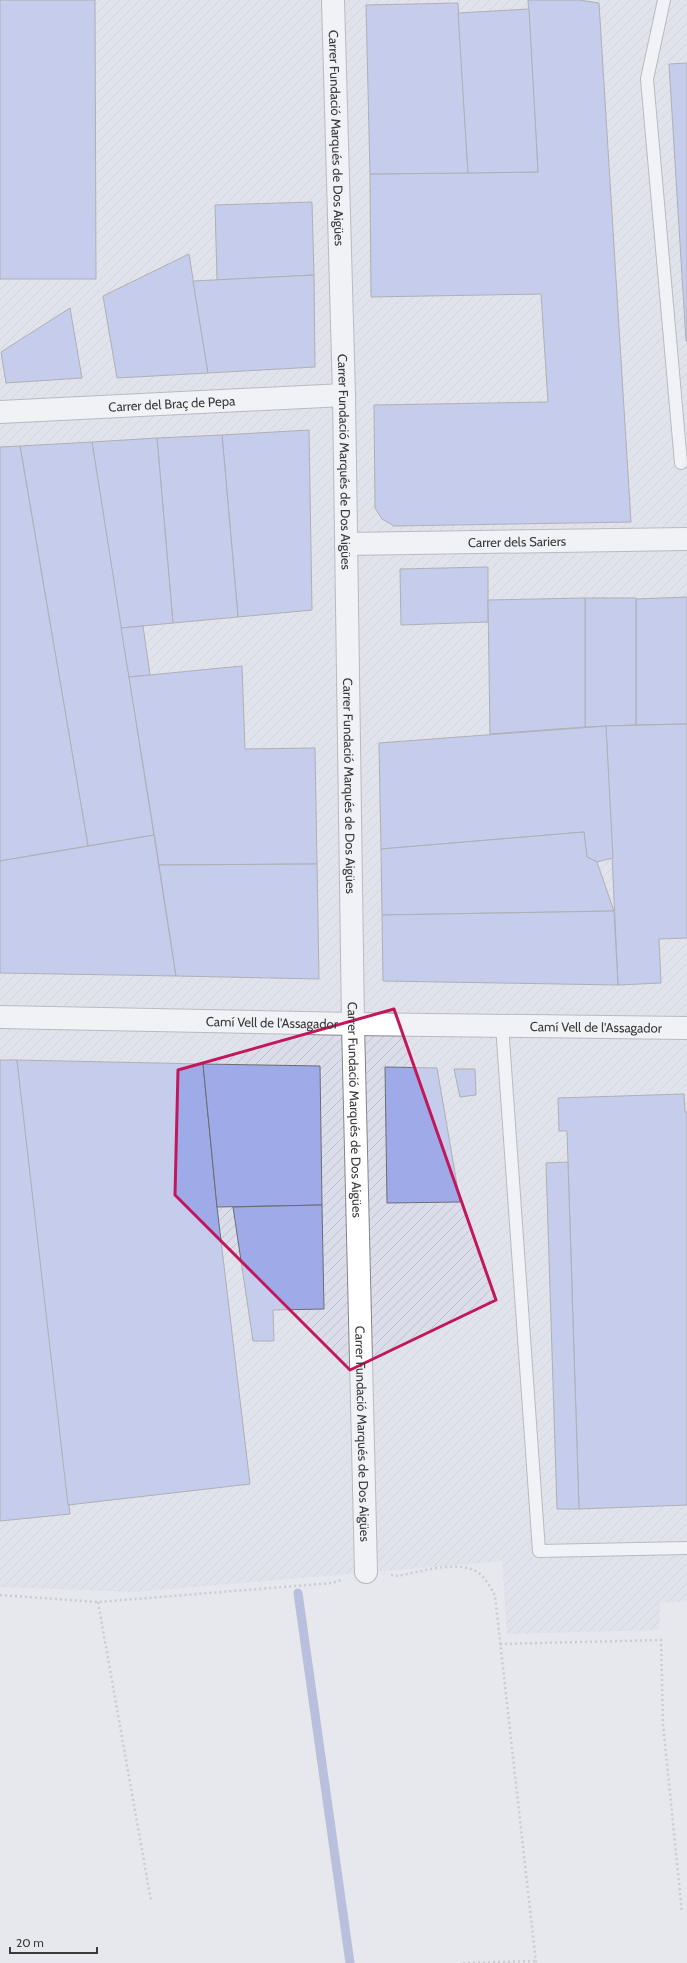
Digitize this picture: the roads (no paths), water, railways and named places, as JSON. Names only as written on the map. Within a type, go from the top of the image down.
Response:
[{"type":"street","name":"Carrer Fundació Marqués de Dos Aigües","points":[[333,0],[344,395],[353,1024],[366,1572]]},
{"type":"street","name":"Carrer del Braç de Pepa","points":[[0,412],[344,395]]},
{"type":"street","name":"Carrer dels Sariers","points":[[346,544],[687,539]]},
{"type":"street","name":"Camí Vell de l'Assagador","points":[[0,1017],[353,1024],[687,1028]]},
{"type":"lane","points":[[664,0],[647,79],[680,463]]},
{"type":"lane","points":[[502,1025],[539,1551],[687,1548]]},
{"type":"waterway","points":[[298,1593],[350,1963]]}]
